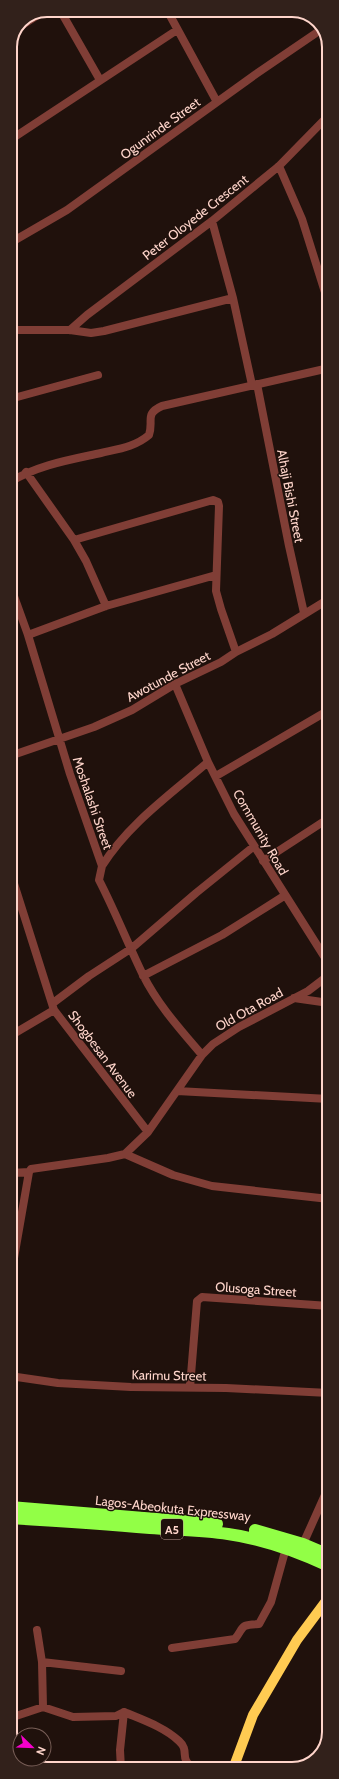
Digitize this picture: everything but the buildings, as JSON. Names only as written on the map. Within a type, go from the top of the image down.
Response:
[{"type":"highway","name":"Lagos-Abeokuta Expressway","points":[[17,1508],[229,1525],[275,1535],[303,1544],[322,1553]]},
{"type":"highway","name":"Lagos-Abeokuta Expressway","points":[[17,1518],[215,1532],[246,1536],[303,1553],[322,1562]]},
{"type":"main road","points":[[236,1762],[253,1715],[297,1640],[322,1606]]},
{"type":"street","points":[[64,17],[100,80]]},
{"type":"street","points":[[170,17],[217,102]]},
{"type":"street","points":[[17,135],[177,30]]},
{"type":"street","name":"Ogunrinde Street","points":[[17,238],[68,210],[256,74],[318,32]]},
{"type":"street","name":"Peter Oloyede Crescent","points":[[70,330],[87,314],[212,221],[279,166],[322,122]]},
{"type":"street","points":[[279,166],[302,219],[322,283]]},
{"type":"street","name":"Alhaji Bishi Street","points":[[212,221],[234,298],[255,385],[304,612]]},
{"type":"street","points":[[17,330],[70,330],[91,333],[234,298]]},
{"type":"street","points":[[17,478],[26,472],[46,466],[133,446],[149,435],[150,419],[154,410],[162,406],[322,370]]},
{"type":"street","points":[[17,397],[98,375]]},
{"type":"street","points":[[26,472],[74,540],[86,561],[106,606]]},
{"type":"street","points":[[74,540],[213,500],[218,502],[220,506],[216,575],[218,600],[236,652]]},
{"type":"street","points":[[28,635],[106,606],[216,575]]},
{"type":"street","name":"Awotunde Street","points":[[17,754],[94,727],[132,710],[175,684],[221,662],[236,652],[272,634],[304,612],[322,603]]},
{"type":"street","name":"Moshalashi Street","points":[[17,604],[28,635],[59,740],[102,866],[99,880],[132,948],[143,976],[164,1010],[202,1055]]},
{"type":"street","name":"Community Road","points":[[175,684],[208,762],[234,814],[284,896],[322,953]]},
{"type":"street","points":[[216,776],[322,715]]},
{"type":"street","points":[[102,866],[111,852],[147,814],[208,762]]},
{"type":"street","points":[[263,861],[322,823]]},
{"type":"street","points":[[17,1031],[54,1007],[89,976],[132,948],[196,893],[254,848]]},
{"type":"street","name":"Shogbesan Avenue","points":[[17,893],[54,1007],[148,1132]]},
{"type":"street","points":[[143,976],[222,935],[284,896]]},
{"type":"street","name":"Old Ota Road","points":[[125,1154],[148,1132],[202,1055],[228,1033],[308,991],[322,980]]},
{"type":"street","points":[[294,998],[322,1002]]},
{"type":"street","points":[[177,1091],[322,1099]]},
{"type":"street","points":[[17,1228],[29,1172],[31,1169],[108,1158],[125,1154],[173,1175],[212,1186],[322,1198]]},
{"type":"street","points":[[17,1172],[29,1172]]},
{"type":"street","name":"Olusoga Street","points":[[190,1388],[197,1300],[202,1298],[322,1306]]},
{"type":"street","name":"Karimu Street","points":[[17,1377],[58,1383],[131,1387],[322,1393]]},
{"type":"street","points":[[303,1544],[322,1502]]},
{"type":"street","points":[[172,1648],[235,1639],[241,1628],[246,1625],[259,1624],[271,1602],[286,1548]]},
{"type":"street","points":[[38,1630],[42,1662],[43,1707]]},
{"type":"street","points":[[42,1662],[121,1671]]},
{"type":"street","points":[[17,1716],[43,1707],[73,1717],[116,1716],[124,1712],[156,1725],[168,1732],[180,1742],[184,1748],[184,1758],[186,1762]]},
{"type":"street","points":[[121,1762],[120,1750],[124,1712]]}]
